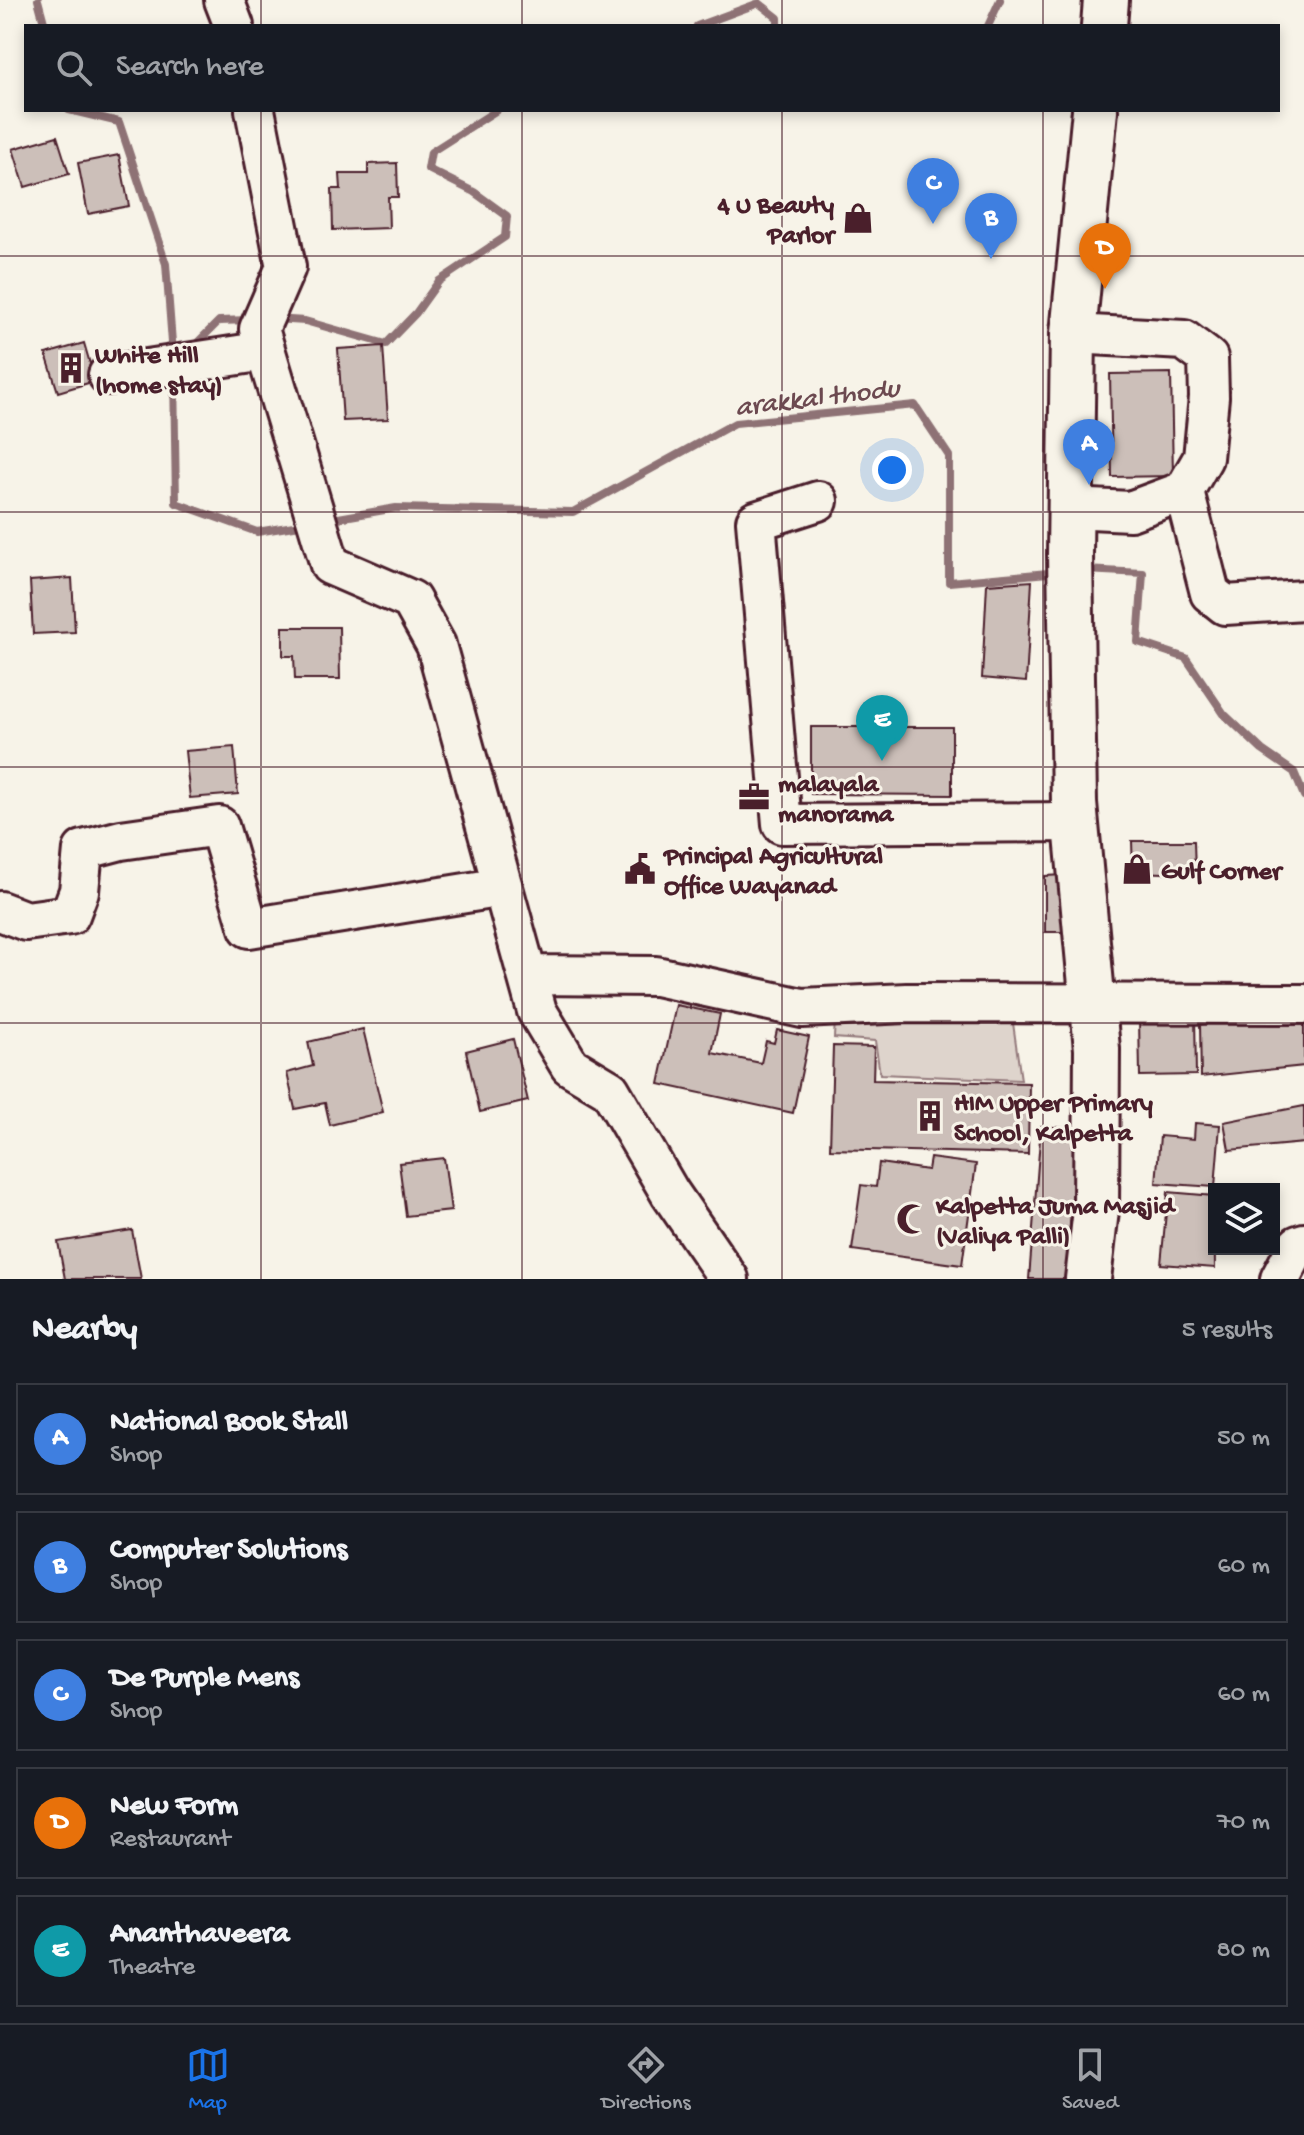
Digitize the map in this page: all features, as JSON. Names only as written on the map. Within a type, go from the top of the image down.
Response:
[{"type":"main road","points":[[1104,24],[1106,0]]},
{"type":"main road","points":[[1088,1279],[1096,1210],[1097,1049],[1076,822],[1070,571],[1073,334],[1095,112]]},
{"type":"street","points":[[224,0],[233,24]]},
{"type":"street","points":[[255,112],[286,267],[266,326],[330,565],[411,600],[436,645],[537,1011],[570,1066],[610,1090],[670,1193],[729,1279]]},
{"type":"street","points":[[108,375],[266,326]]},
{"type":"street","points":[[1071,508],[1130,511],[1184,491],[1203,458],[1209,397],[1208,358],[1184,340],[1073,334]]},
{"type":"street","points":[[1184,491],[1210,593],[1225,605],[1304,600]]},
{"type":"street","points":[[818,501],[756,521],[782,824],[1076,822]]},
{"type":"street","points":[[0,911],[26,921],[70,915],[79,891],[83,850],[121,840],[219,826],[249,928],[503,887]]},
{"type":"street","points":[[527,975],[656,976],[802,1008],[907,1003],[1304,1004]]},
{"type":"street","points":[[1280,1279],[1298,1245],[1304,1243]]},
{"type":"shaded area","points":[[1012,1016],[1021,1080],[880,1074],[875,1041],[834,1038],[835,1019]]},
{"type":"building","points":[[57,136],[69,174],[25,187],[13,149]]},
{"type":"building","points":[[119,155],[129,206],[88,214],[78,163]]},
{"type":"building","points":[[397,163],[398,197],[388,197],[389,228],[333,230],[332,189],[341,189],[340,174],[368,174],[368,164]]},
{"type":"building","name":"White Hill (home stay)","points":[[84,343],[95,381],[58,392],[46,354]]},
{"type":"building","points":[[383,346],[388,419],[343,421],[338,349]]},
{"type":"building","points":[[1171,373],[1173,476],[1112,477],[1110,374]]},
{"type":"building","points":[[72,578],[75,632],[33,634],[30,581]]},
{"type":"building","points":[[1032,581],[1026,682],[982,678],[987,584]]},
{"type":"building","points":[[283,627],[339,627],[340,679],[295,679],[294,656],[283,656]]},
{"type":"building","points":[[811,727],[952,727],[952,795],[811,794]]},
{"type":"building","points":[[234,747],[238,794],[190,798],[185,751]]},
{"type":"building","points":[[1132,841],[1194,841],[1195,874],[1133,872]]},
{"type":"building","points":[[1065,875],[1065,932],[1045,932],[1045,876]]},
{"type":"building","points":[[676,1005],[720,1014],[712,1053],[761,1063],[766,1041],[774,1043],[777,1030],[809,1037],[793,1113],[659,1084]]},
{"type":"building","points":[[1266,1014],[1304,1015],[1304,1066],[1201,1077],[1200,1025]]},
{"type":"building","points":[[1195,1016],[1196,1075],[1140,1076],[1139,1017]]},
{"type":"building","points":[[363,1029],[383,1112],[330,1125],[325,1103],[295,1109],[287,1073],[313,1066],[308,1042]]},
{"type":"building","points":[[513,1039],[528,1101],[480,1112],[466,1051]]},
{"type":"building","name":"HIM Upper Primary School, Kalpetta","points":[[833,1046],[874,1047],[873,1080],[1029,1083],[1028,1154],[830,1149]]},
{"type":"building","points":[[1304,1106],[1304,1143],[1229,1150],[1224,1122]]},
{"type":"building","points":[[1195,1123],[1220,1125],[1215,1183],[1208,1183],[1208,1187],[1156,1183],[1160,1136],[1194,1139]]},
{"type":"building","points":[[1041,1126],[1077,1129],[1066,1279],[1029,1279]]},
{"type":"building","points":[[444,1158],[451,1211],[406,1216],[399,1163]]},
{"type":"building","name":"Kalpetta Juma Masjid (Valiya Palli)","points":[[930,1158],[976,1164],[962,1265],[852,1250],[861,1185],[876,1187],[879,1163],[928,1170]]},
{"type":"building","points":[[1168,1192],[1208,1195],[1208,1255],[1215,1255],[1215,1268],[1161,1264]]},
{"type":"building","points":[[132,1230],[141,1279],[65,1279],[58,1242]]},
{"type":"waterway","points":[[38,0],[44,24]]},
{"type":"waterway","points":[[989,24],[1000,0]]},
{"type":"waterway","points":[[702,24],[759,3],[778,18],[778,24]]},
{"type":"waterway","points":[[77,112],[119,122],[166,264],[173,356]]},
{"type":"waterway","points":[[275,319],[305,321],[386,344],[416,313],[439,281],[505,237],[507,216],[474,192],[428,169],[431,152],[494,112]]},
{"type":"waterway","points":[[191,349],[219,321],[250,320]]},
{"type":"waterway","points":[[174,373],[176,503],[257,532],[306,524]]},
{"type":"waterway","name":"arakkal thodu","points":[[327,520],[396,508],[573,512],[735,423],[915,405],[949,456],[949,582],[1059,572]]},
{"type":"waterway","name":"arakkal thodu","points":[[1085,570],[1143,573],[1138,642],[1186,658],[1224,714],[1262,750],[1294,772],[1304,796]]},
{"type":"place","name":"4 U Beauty Parlor","points":[[858,218]]},
{"type":"place","name":"De Purple Mens","points":[[933,224]]},
{"type":"place","name":"Computer Solutions","points":[[991,259]]},
{"type":"place","name":"New Form","points":[[1105,289]]},
{"type":"place","name":"White Hill (home stay)","points":[[71,368]]},
{"type":"place","name":"National Book Stall","points":[[1089,485]]},
{"type":"place","name":"Ananthaveera","points":[[882,761]]},
{"type":"place","name":"malayala manorama","points":[[754,797]]},
{"type":"place","name":"Principal Agricultural Office Wayanad","points":[[640,869]]},
{"type":"place","name":"Gulf Corner","points":[[1137,869]]},
{"type":"place","name":"HIM Upper Primary School, Kalpetta","points":[[930,1116]]},
{"type":"place","name":"Kalpetta Juma Masjid (Valiya Palli)","points":[[912,1219]]}]
